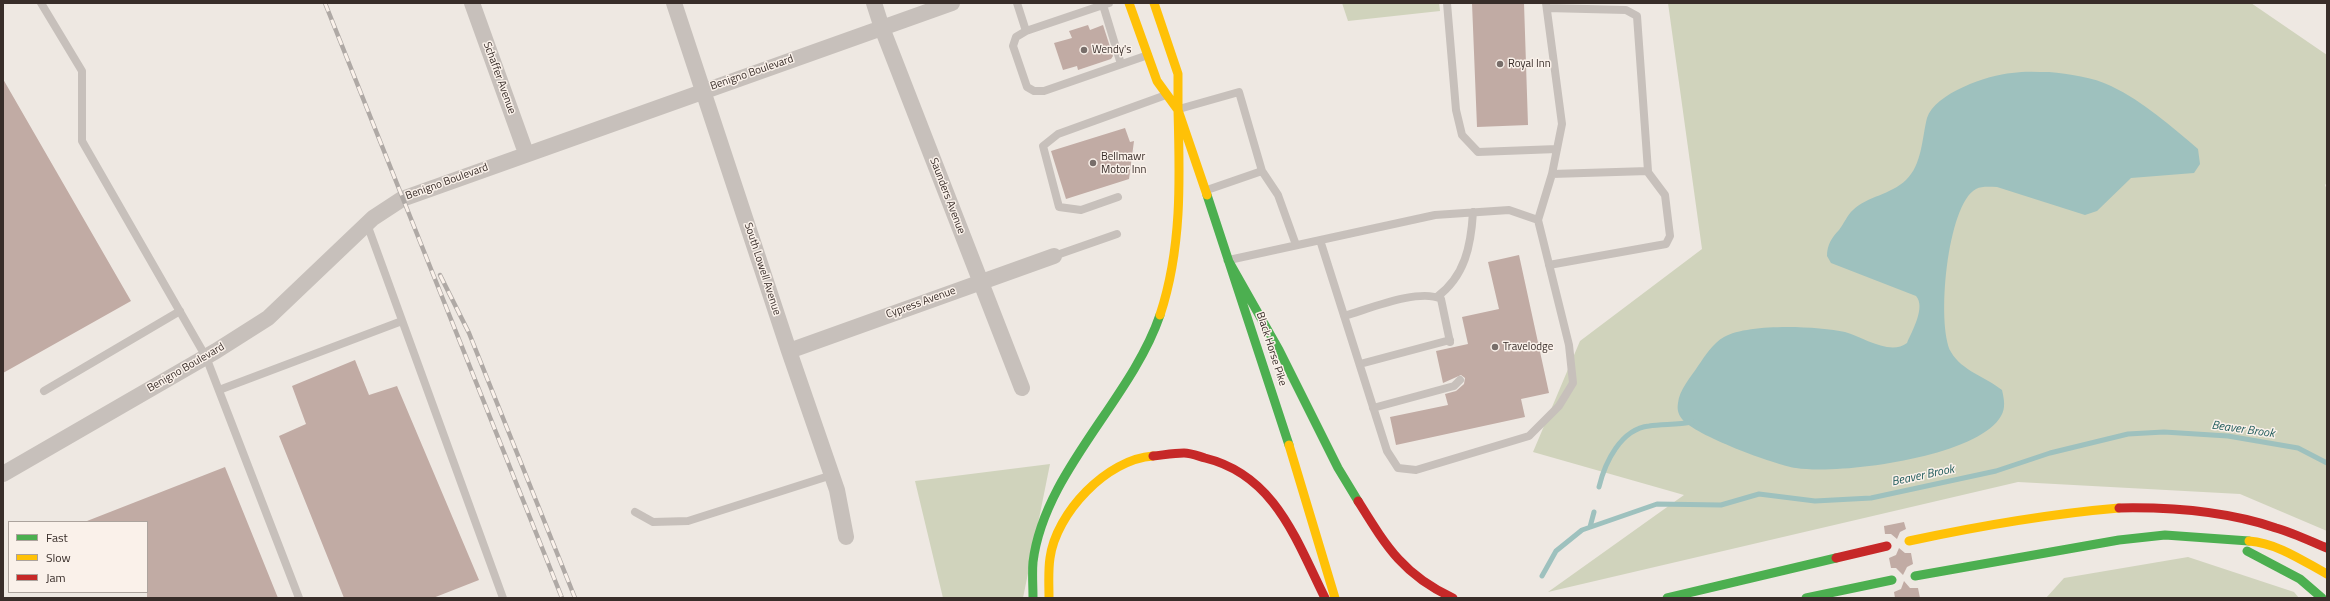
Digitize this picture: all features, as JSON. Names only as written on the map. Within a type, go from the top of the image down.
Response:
[{"type":"main road","name":"Black Horse Pike","points":[[1130,3],[1157,81],[1178,110],[1206,191],[1309,506],[1335,598]]},
{"type":"main road","name":"Black Horse Pike","points":[[1154,3],[1178,74],[1178,110]]},
{"type":"main road","points":[[1033,598],[1031,576],[1035,550],[1049,509],[1066,477],[1133,372],[1162,312],[1172,270],[1179,221],[1180,190],[1178,110]]},
{"type":"main road","points":[[1228,260],[1279,350],[1338,468],[1380,537],[1406,569],[1438,591],[1453,598]]},
{"type":"main road","points":[[1049,598],[1048,569],[1051,552],[1059,528],[1077,499],[1106,473],[1124,464],[1162,454],[1179,454],[1218,461],[1238,471],[1257,484],[1270,497],[1283,516],[1325,598]]},
{"type":"main road","points":[[1909,541],[1969,528],[2052,514],[2103,509],[2174,508],[2247,518],[2278,526],[2327,548]]},
{"type":"main road","points":[[1916,576],[2119,540],[2165,535],[2259,542],[2282,550],[2327,574]]},
{"type":"main road","points":[[2208,537],[2256,554],[2273,563],[2300,579],[2322,598]]},
{"type":"main road","points":[[1667,598],[1887,546]]},
{"type":"main road","points":[[1721,595],[1767,574]]},
{"type":"main road","points":[[1806,598],[1892,580]]},
{"type":"street","name":"Schaffer Avenue","points":[[472,3],[526,153]]},
{"type":"street","name":"South Lowell Avenue","points":[[674,3],[789,351],[837,490],[846,537]]},
{"type":"street","name":"Saunders Avenue","points":[[874,3],[882,28],[1022,388]]},
{"type":"street","name":"Benigno Boulevard","points":[[3,474],[206,357],[268,318],[367,224],[402,199],[526,153],[952,3]]},
{"type":"street","name":"Cypress Avenue","points":[[789,351],[980,281],[1054,256]]},
{"type":"lane","points":[[41,3],[82,71],[82,141],[206,357],[299,598]]},
{"type":"lane","points":[[1016,3],[1026,31]]},
{"type":"lane","points":[[1446,3],[1456,110],[1462,134],[1478,152],[1557,150]]},
{"type":"lane","points":[[1121,64],[1106,4],[1026,31],[1016,37],[1013,46],[1027,87],[1034,91],[1044,91],[1121,64],[1148,54]]},
{"type":"lane","points":[[1320,240],[1387,451],[1398,468],[1416,470],[1529,436],[1559,406],[1573,383],[1569,345],[1549,265],[1538,220],[1552,174],[1562,124],[1547,6],[1626,10],[1638,16],[1647,171],[1665,195],[1670,236],[1666,244],[1549,265]]},
{"type":"lane","points":[[1178,110],[1239,92],[1262,171],[1278,195],[1296,245]]},
{"type":"lane","points":[[1118,197],[1080,210],[1059,207],[1043,146],[1058,134],[1167,95]]},
{"type":"lane","points":[[1206,191],[1262,171]]},
{"type":"lane","points":[[1552,174],[1647,171]]},
{"type":"lane","points":[[1228,260],[1435,215],[1509,210],[1538,220]]},
{"type":"lane","points":[[1437,297],[1447,290],[1462,269],[1471,239],[1473,212]]},
{"type":"lane","points":[[367,224],[503,598]]},
{"type":"lane","points":[[1054,256],[1117,234]]},
{"type":"lane","points":[[1344,316],[1421,295],[1441,299],[1450,341],[1360,364]]},
{"type":"lane","points":[[44,391],[180,311]]},
{"type":"lane","points":[[219,390],[402,321]]},
{"type":"lane","points":[[1373,408],[1454,386],[1460,380]]},
{"type":"lane","points":[[635,512],[653,522],[688,521],[832,476]]},
{"type":"green space","points":[[1342,3],[1439,3],[1440,11],[1348,21]]},
{"type":"green space","points":[[1668,3],[2251,3],[2327,55],[2327,183],[2325,185],[2327,190],[2327,531],[2240,494],[2018,482],[1548,592],[1684,495],[1533,452],[1580,341],[1702,249]]},
{"type":"green space","points":[[1050,464],[1023,598],[943,598],[915,481]]},
{"type":"green space","points":[[2188,557],[2294,592],[2299,598],[2046,598],[2064,578]]},
{"type":"water","points":[[2017,72],[2049,72],[2097,80],[2135,99],[2198,149],[2200,164],[2194,173],[2131,178],[2097,211],[2085,215],[1997,187],[1978,188],[1966,199],[1958,217],[1951,240],[1947,266],[1944,317],[1951,352],[1956,359],[1968,369],[2002,390],[2004,403],[2003,413],[1987,430],[1965,442],[1938,452],[1906,460],[1843,469],[1816,469],[1786,466],[1754,455],[1702,433],[1689,426],[1682,419],[1679,413],[1678,405],[1679,398],[1686,384],[1713,346],[1724,337],[1735,333],[1750,329],[1801,327],[1845,332],[1885,347],[1900,346],[1907,343],[1919,313],[1920,306],[1916,296],[1831,263],[1827,256],[1830,242],[1853,210],[1859,205],[1900,185],[1911,174],[1921,151],[1927,118],[1932,109],[1940,101],[1951,93],[1990,77]]},
{"type":"building","name":"Royal Inn","points":[[1472,3],[1524,3],[1528,125],[1477,127]]},
{"type":"building","name":"Wendy's","points":[[1088,25],[1090,30],[1103,25],[1113,56],[1111,59],[1078,70],[1077,66],[1063,70],[1054,43],[1072,38],[1069,31]]},
{"type":"building","points":[[3,79],[131,301],[3,373]]},
{"type":"building","name":"Bellmawr Motor Inn","points":[[1125,128],[1130,142],[1134,141],[1129,179],[1066,199],[1051,151]]},
{"type":"building","name":"Travelodge","points":[[1519,255],[1549,393],[1521,399],[1525,417],[1396,445],[1390,417],[1448,405],[1445,394],[1456,391],[1464,384],[1465,378],[1461,375],[1443,383],[1436,351],[1468,344],[1462,317],[1499,309],[1488,262]]},
{"type":"building","points":[[355,360],[369,395],[397,386],[479,580],[433,598],[344,598],[279,436],[306,424],[292,386]]},
{"type":"building","points":[[225,467],[278,598],[147,598],[148,521],[87,521]]},
{"type":"building","points":[[1904,522],[1906,529],[1900,532],[1897,539],[1891,534],[1885,534],[1884,526]]},
{"type":"building","points":[[1899,548],[1905,553],[1911,553],[1913,564],[1907,567],[1903,575],[1896,568],[1891,568],[1889,558],[1896,555]]},
{"type":"building","points":[[1904,581],[1910,588],[1918,588],[1920,598],[1895,598],[1894,592],[1901,589]]},
{"type":"waterway","points":[[1599,487],[1605,467],[1610,458],[1622,440],[1630,433],[1639,428],[1649,426],[1692,422]]},
{"type":"waterway","name":"Beaver Brook","points":[[1542,576],[1556,551],[1582,530],[1657,504],[1721,505],[1759,494],[1815,501],[1871,498],[1996,471],[2050,453],[2128,434],[2164,432],[2228,436],[2298,448],[2327,463]]},
{"type":"waterway","points":[[1590,527],[1594,512]]},
{"type":"railway","points":[[325,3],[562,598]]},
{"type":"railway","points":[[440,275],[469,333],[575,598]]},
{"type":"traffic: fast","points":[[1207,195],[1289,445]]},
{"type":"traffic: fast","points":[[1228,260],[1279,350],[1338,468],[1358,501]]},
{"type":"traffic: fast","points":[[1033,598],[1033,562],[1040,529],[1053,497],[1070,467],[1129,377],[1147,346],[1160,315]]},
{"type":"traffic: fast","points":[[1915,576],[2119,540],[2165,535],[2249,541]]},
{"type":"traffic: fast","points":[[2247,551],[2300,579],[2322,598]]},
{"type":"traffic: fast","points":[[1667,598],[1836,558]]},
{"type":"traffic: fast","points":[[1806,598],[1892,580]]},
{"type":"traffic: slow","points":[[1129,3],[1157,81],[1178,110],[1207,195]]},
{"type":"traffic: slow","points":[[1154,3],[1178,74],[1178,110]]},
{"type":"traffic: slow","points":[[1160,315],[1167,290],[1176,239],[1179,188],[1178,110]]},
{"type":"traffic: slow","points":[[1289,445],[1335,598]]},
{"type":"traffic: slow","points":[[1049,598],[1049,563],[1054,541],[1062,524],[1073,507],[1086,491],[1118,467],[1136,459],[1153,456]]},
{"type":"traffic: slow","points":[[1909,541],[2014,521],[2119,508]]},
{"type":"traffic: slow","points":[[2249,541],[2259,542],[2280,549],[2327,574]]},
{"type":"traffic: jam","points":[[1153,456],[1180,453],[1192,454],[1229,467],[1249,479],[1266,494],[1293,533],[1325,598]]},
{"type":"traffic: jam","points":[[1358,501],[1397,558],[1421,579],[1453,598]]},
{"type":"traffic: jam","points":[[2119,508],[2178,509],[2218,514],[2257,522],[2282,530],[2327,548]]},
{"type":"traffic: jam","points":[[1836,558],[1887,546]]},
{"type":"place","name":"Wendy's","points":[[1084,50]]},
{"type":"place","name":"Royal Inn","points":[[1500,64]]},
{"type":"place","name":"Bellmawr Motor Inn","points":[[1093,163]]},
{"type":"place","name":"Travelodge","points":[[1495,347]]}]
